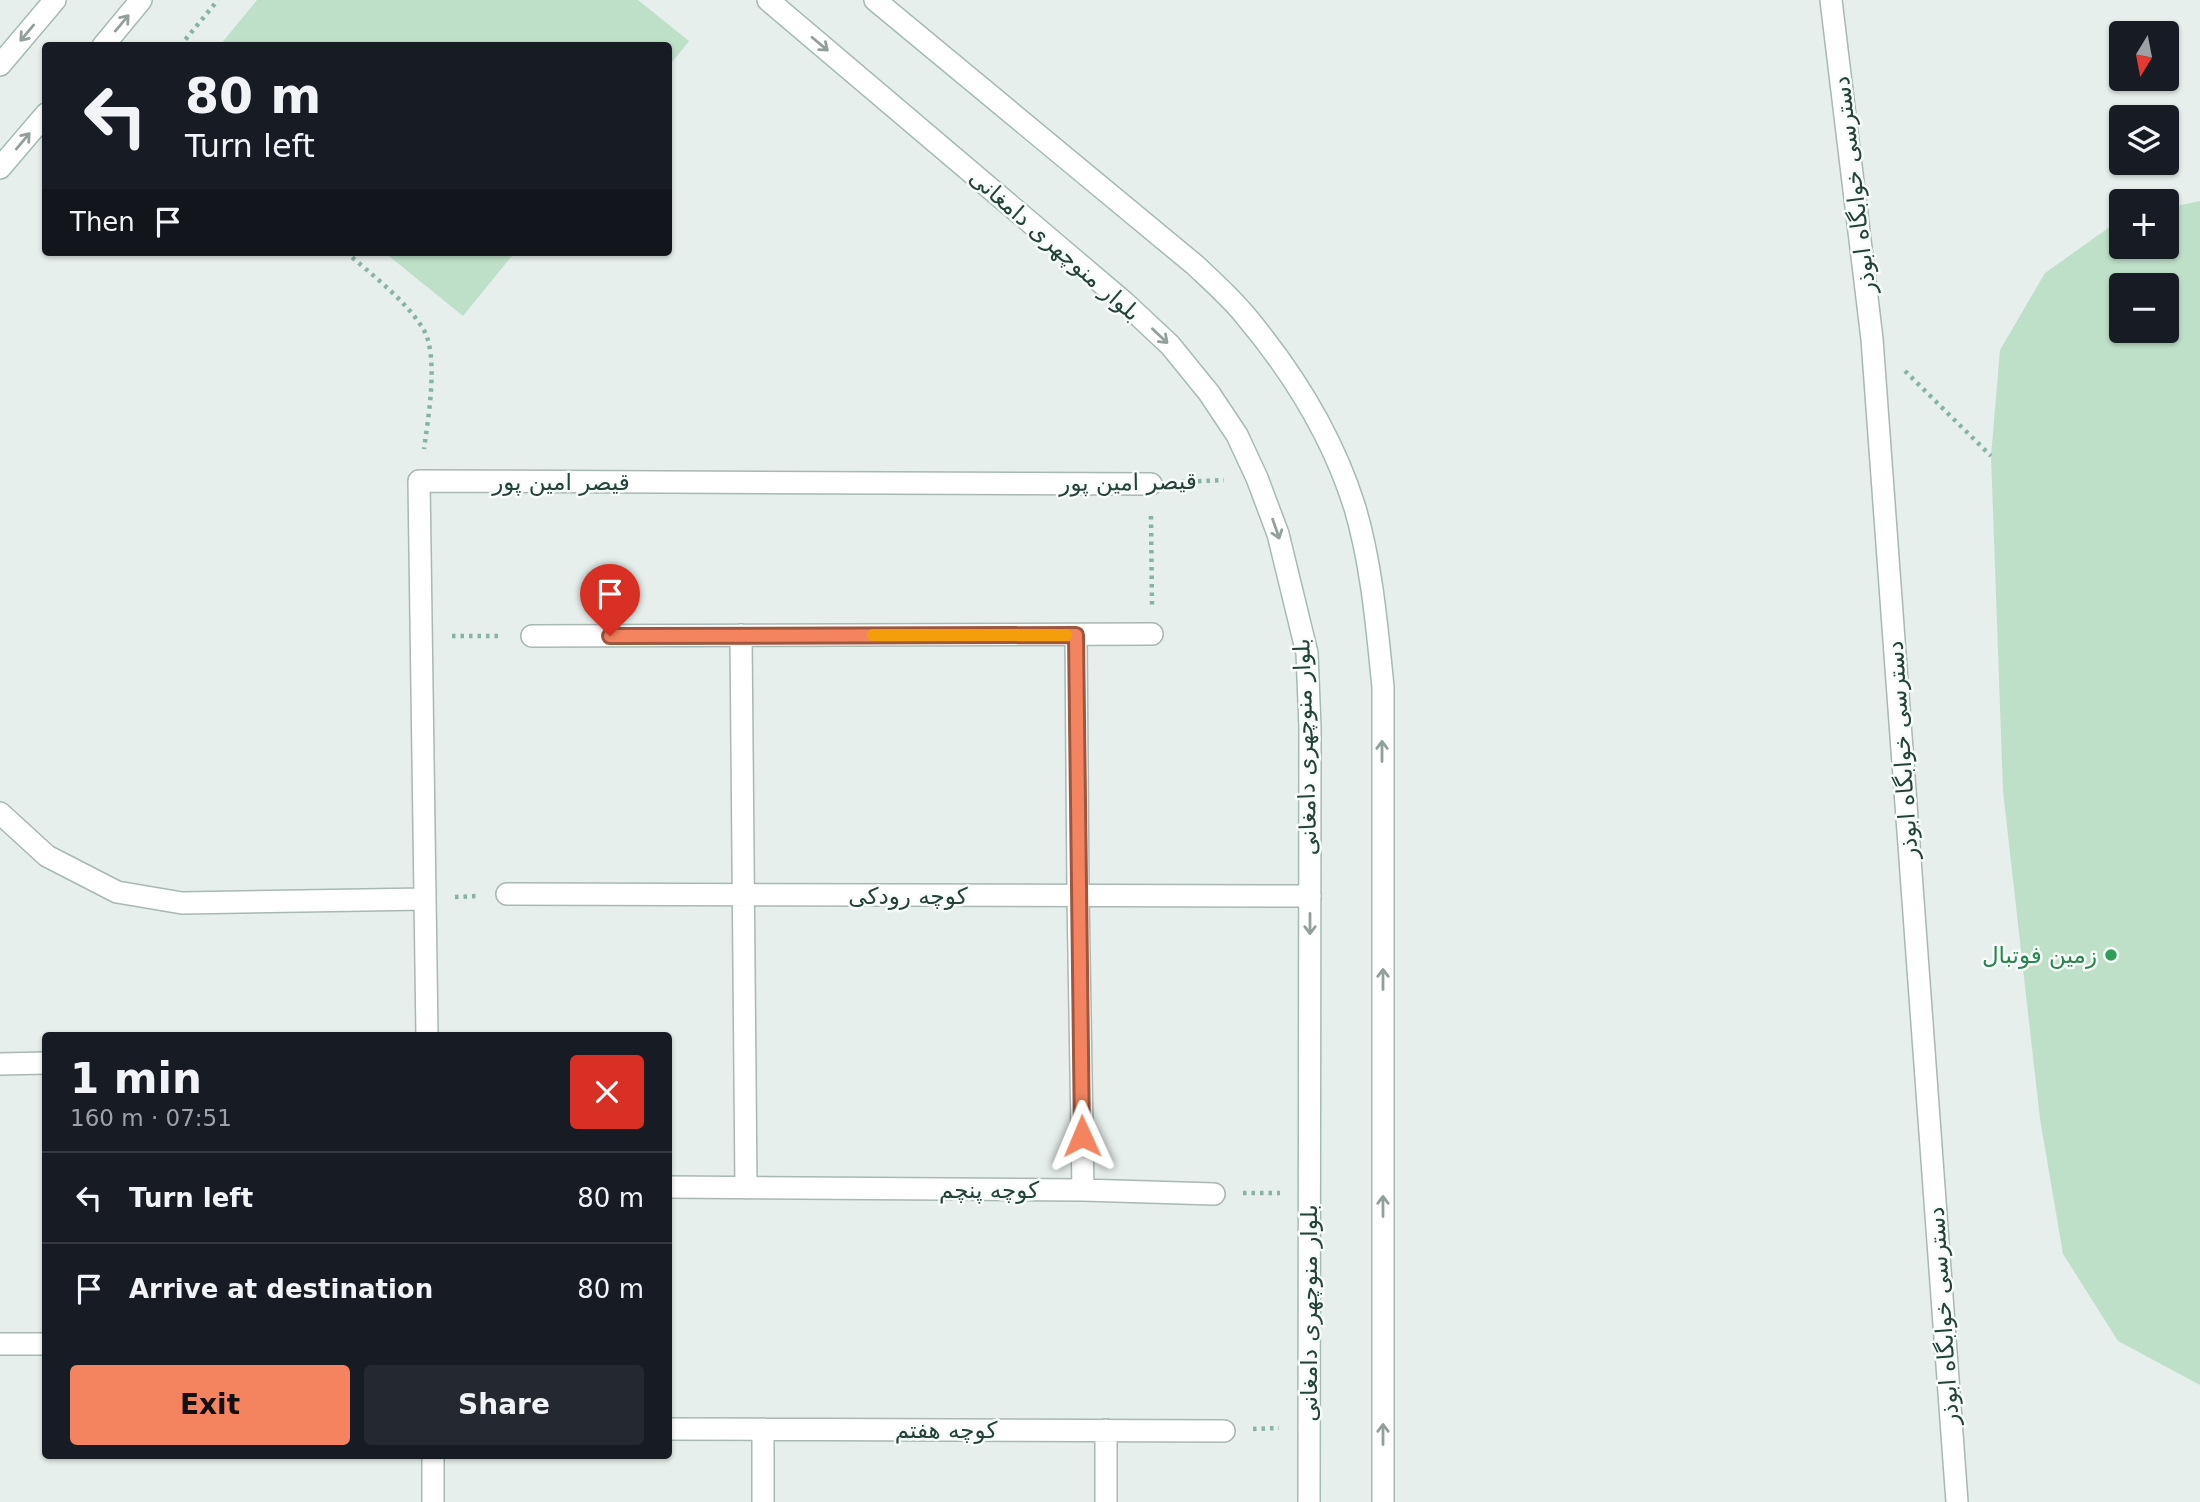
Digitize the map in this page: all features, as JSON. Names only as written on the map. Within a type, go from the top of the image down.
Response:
[{"type":"street","points":[[0,65],[55,0]]},
{"type":"street","points":[[106,42],[141,0]]},
{"type":"street","name":"بلوار منوچهری دامغانی","points":[[768,0],[1124,302],[1170,345],[1209,393],[1237,435],[1278,534],[1307,653],[1310,728],[1309,1502]]},
{"type":"street","points":[[875,0],[1195,265],[1243,312],[1279,359],[1311,410],[1339,463],[1355,509],[1374,610],[1383,687],[1383,1502]]},
{"type":"street","name":"دسترسی خوابگاه ابوذر","points":[[1831,0],[1872,339],[1957,1502]]},
{"type":"street","points":[[0,168],[42,119]]},
{"type":"street","points":[[419,481],[427,1032]]},
{"type":"street","name":"قیصر امین پور","points":[[419,481],[1151,484]]},
{"type":"street","points":[[532,636],[1152,634]]},
{"type":"street","points":[[741,635],[746,1188]]},
{"type":"street","points":[[1076,635],[1083,1190]]},
{"type":"street","points":[[0,813],[47,856],[117,892],[183,903],[425,899]]},
{"type":"street","name":"کوچه رودکی","points":[[507,894],[1310,896]]},
{"type":"street","points":[[0,1064],[42,1063]]},
{"type":"street","name":"کوچه پنچم","points":[[672,1187],[1083,1190],[1214,1194]]},
{"type":"street","points":[[0,1344],[42,1344]]},
{"type":"street","name":"کوچه هفتم","points":[[672,1429],[1224,1431]]},
{"type":"street","points":[[763,1429],[763,1502]]},
{"type":"street","points":[[1106,1502],[1107,1430]]},
{"type":"street","points":[[433,1459],[433,1502]]},
{"type":"path","points":[[183,42],[218,0]]},
{"type":"path","points":[[351,256],[386,287],[424,329],[432,363],[429,417],[419,481]]},
{"type":"path","points":[[1872,339],[1991,456]]},
{"type":"path","name":"قیصر امین پور","points":[[1151,484],[1257,478]]},
{"type":"path","points":[[1151,484],[1152,634]]},
{"type":"path","points":[[421,636],[532,636]]},
{"type":"path","points":[[425,899],[507,894]]},
{"type":"path","points":[[1214,1194],[1309,1193]]},
{"type":"path","points":[[1224,1431],[1309,1427]]},
{"type":"green space","points":[[257,0],[638,0],[689,41],[672,62],[672,42],[222,42]]},
{"type":"green space","name":"زمین فوتبال","points":[[2200,201],[2200,1385],[2118,1341],[2063,1254],[2040,1119],[2003,791],[1991,456],[2000,350],[2045,273],[2109,228],[2109,259],[2179,259],[2179,205]]},
{"type":"green space","points":[[389,256],[512,256],[463,316]]},
{"type":"slow traffic","points":[[873,635],[1066,635]]},
{"type":"place","name":"زمین فوتبال","points":[[2111,955]]},
{"type":"route","points":[[610,636],[1076,635],[1082,1136]]}]
